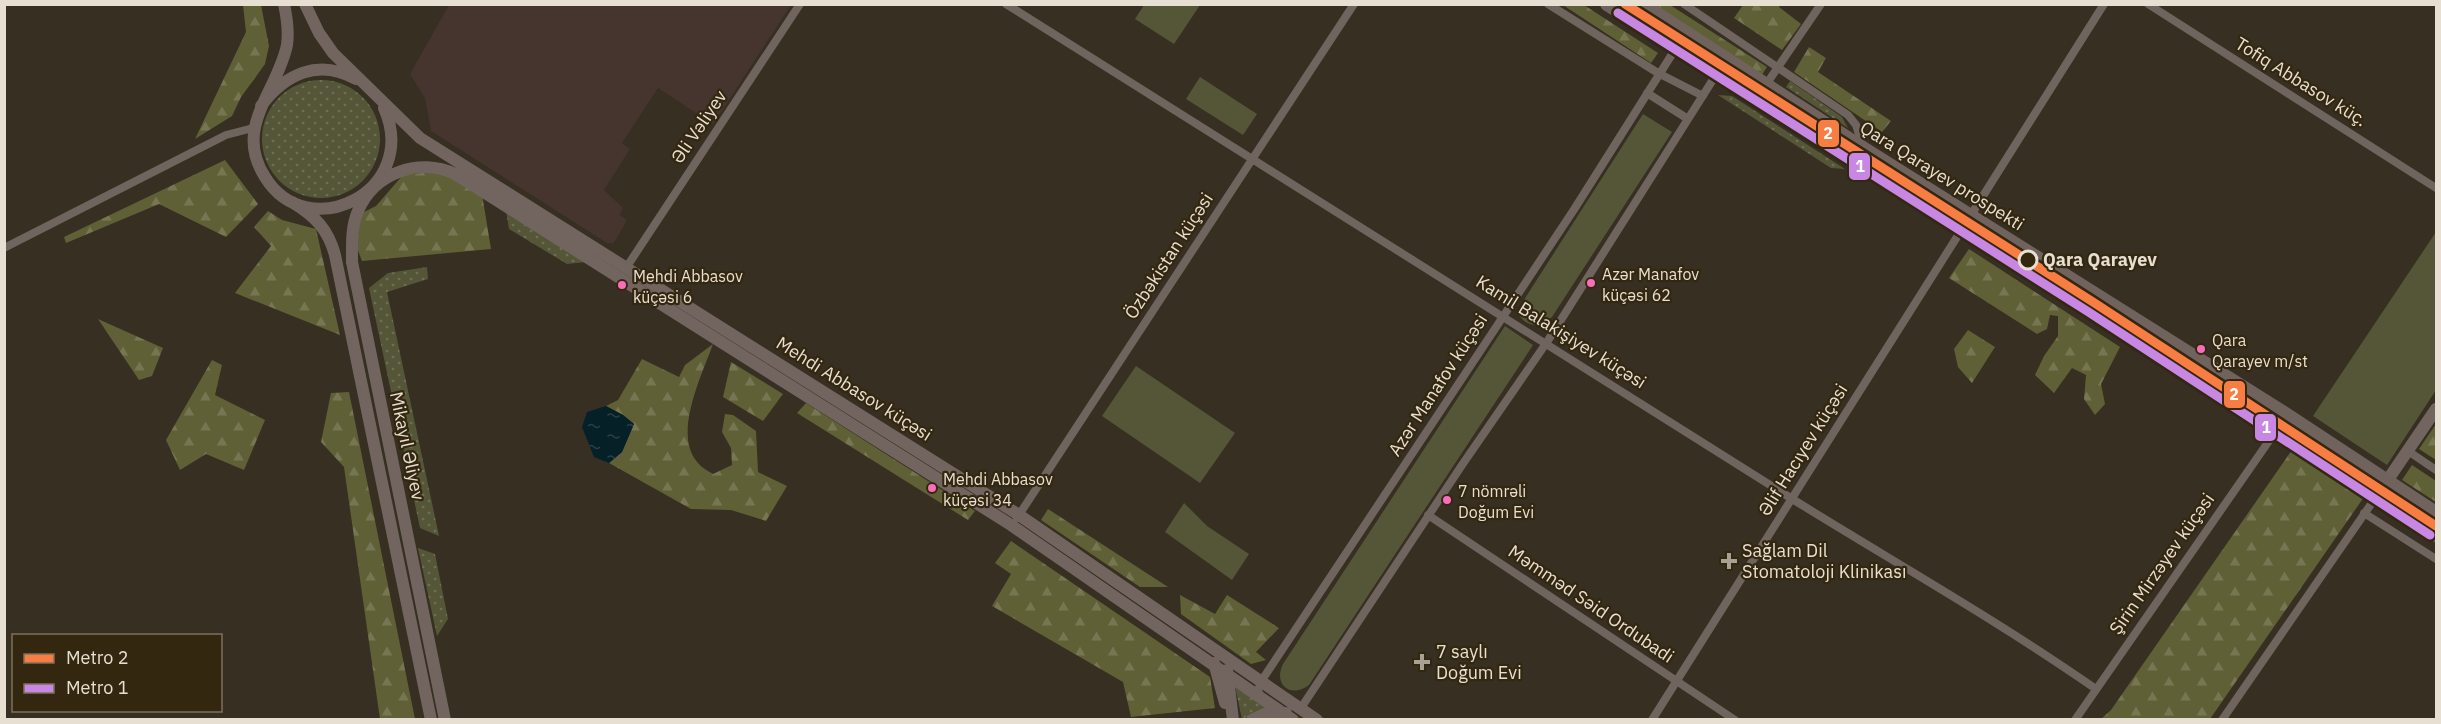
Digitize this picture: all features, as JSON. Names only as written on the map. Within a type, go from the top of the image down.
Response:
[{"type":"main road","name":"Qara Qarayev prospekti","points":[[1606,4],[2278,428],[2436,535]]},
{"type":"main road","name":"Qara Qarayev prospekti","points":[[1642,4],[1863,148],[2288,415],[2436,513]]},
{"type":"street","points":[[284,4],[288,32],[287,44],[277,74],[261,106],[254,128],[253,146],[257,164],[278,193],[292,202],[310,207],[328,208],[346,204],[362,196],[375,184],[385,170],[391,153],[392,136],[389,119],[382,104],[372,90],[325,43],[305,4]]},
{"type":"street","name":"Əli Vəliyev","points":[[626,268],[800,4]]},
{"type":"street","name":"Kamil Balakişiyev küçəsi","points":[[1006,4],[1792,498],[2031,644],[2096,689]]},
{"type":"street","name":"Özbəkistan küçəsi","points":[[1011,525],[1354,4]]},
{"type":"street","points":[[1548,4],[1658,73],[1703,96]]},
{"type":"street","points":[[1684,4],[1848,115],[1856,125],[1863,148]]},
{"type":"street","points":[[1757,98],[1821,4]]},
{"type":"street","points":[[1971,215],[2104,4]]},
{"type":"street","name":"Tofiq Abbasov küç.","points":[[2148,4],[2436,188]]},
{"type":"street","name":"Azər Manafov küçəsi","points":[[1260,696],[1258,690],[1262,680],[1575,208],[1658,73],[1686,32]]},
{"type":"street","points":[[1252,720],[1265,714],[1289,716],[1301,708],[1428,515],[1547,342],[1726,59]]},
{"type":"street","points":[[261,106],[274,89],[291,77],[312,70],[334,70],[354,77],[372,90]]},
{"type":"street","name":"Mehdi Abbasov küçəsi","points":[[372,90],[420,138],[1019,514],[1317,720]]},
{"type":"street","points":[[1647,93],[1688,119]]},
{"type":"street","points":[[4,248],[226,135],[254,128]]},
{"type":"street","name":"Mehdi Abbasov küçəsi","points":[[375,184],[413,167],[442,168],[455,174],[1011,525],[1289,716]]},
{"type":"street","name":"Mikayıl Əliyev","points":[[375,184],[355,219],[352,261],[445,720]]},
{"type":"street","name":"Mikayıl Əliyev","points":[[292,202],[319,221],[327,232],[335,255],[431,720]]},
{"type":"street","name":"Əlif Hacıyev küçəsi","points":[[1652,720],[1962,229]]},
{"type":"street","points":[[2222,720],[2436,409]]},
{"type":"street","name":"Şirin Mirzəyev küçəsi","points":[[2075,720],[2288,415]]},
{"type":"street","points":[[2408,451],[2436,470]]},
{"type":"street","points":[[2364,513],[2436,559]]},
{"type":"street","name":"Məmməd Səid Ordubadi","points":[[1428,515],[1736,720]]},
{"type":"street","points":[[1226,656],[1231,720]]},
{"type":"street","points":[[1214,663],[1231,720]]},
{"type":"shaded area","points":[[449,5],[791,5],[713,124],[658,88],[622,143],[630,149],[604,190],[623,208],[620,215],[627,220],[614,243],[607,243],[431,131],[425,98],[410,74]]},
{"type":"green space","points":[[243,5],[261,5],[269,46],[265,64],[241,97],[232,116],[195,139],[246,32]]},
{"type":"green space","points":[[1144,5],[1200,5],[1174,44],[1135,19]]},
{"type":"green space","points":[[1563,5],[1584,5],[1658,53],[1651,63]]},
{"type":"green space","points":[[1646,5],[1670,5],[1767,67],[1760,78]]},
{"type":"green space","points":[[1743,5],[1780,5],[1779,7],[1801,24],[1782,50],[1734,18]]},
{"type":"green space","points":[[1809,47],[1826,58],[1818,72],[1891,121],[1882,132],[1794,72]]},
{"type":"green space","points":[[1200,77],[1257,114],[1243,135],[1186,99]]},
{"type":"green space","points":[[321,80],[354,90],[370,106],[380,139],[370,172],[354,188],[321,198],[288,188],[272,172],[262,139],[272,106],[288,90]]},
{"type":"green space","points":[[1790,81],[1842,117],[1848,128],[1786,87]]},
{"type":"green space","points":[[1718,95],[1732,96],[1845,169],[1831,168]]},
{"type":"green space","points":[[1643,114],[1672,132],[1552,317],[1540,326],[1527,323],[1518,313],[1520,306]]},
{"type":"green space","points":[[225,160],[258,204],[226,237],[159,204],[66,243],[64,237]]},
{"type":"green space","points":[[439,171],[482,194],[491,249],[362,261],[357,248],[360,214],[376,206],[403,175]]},
{"type":"green space","points":[[268,211],[282,220],[316,229],[340,335],[235,293],[271,246],[254,227]]},
{"type":"green space","points":[[506,211],[586,262],[567,264],[509,229]]},
{"type":"green space","points":[[2436,232],[2436,390],[2387,465],[2313,416]]},
{"type":"green space","points":[[1969,249],[2120,347],[2101,384],[2105,404],[2095,415],[2084,399],[2086,375],[2072,368],[2054,393],[2035,375],[2044,356],[2058,336],[2058,316],[2050,315],[2047,329],[2037,334],[1949,278]]},
{"type":"green space","points":[[427,267],[428,279],[387,292],[439,536],[420,528],[369,288],[388,273]]},
{"type":"green space","points":[[98,319],[163,348],[152,376],[139,380]]},
{"type":"green space","points":[[1505,326],[1533,345],[1309,685],[1296,690],[1285,687],[1280,678],[1283,664]]},
{"type":"green space","points":[[1968,330],[1995,347],[1972,383],[1958,367],[1954,349]]},
{"type":"green space","points":[[713,344],[688,421],[691,451],[700,465],[713,474],[732,465],[731,448],[722,432],[725,414],[733,415],[756,431],[758,472],[787,486],[766,521],[731,510],[691,509],[609,463],[622,452],[634,424],[606,406],[618,400],[642,359],[679,377],[685,365]]},
{"type":"green space","points":[[212,360],[222,365],[215,395],[265,420],[244,470],[206,454],[180,470],[166,440]]},
{"type":"green space","points":[[731,362],[783,394],[763,421],[723,397]]},
{"type":"green space","points":[[1136,366],[1235,433],[1200,483],[1102,416]]},
{"type":"green space","points":[[349,392],[415,719],[380,719],[344,467],[321,442],[331,393]]},
{"type":"green space","points":[[806,403],[975,511],[968,520],[797,413]]},
{"type":"green space","points":[[2436,424],[2436,460],[2419,449]]},
{"type":"green space","points":[[2292,450],[2364,497],[2210,719],[2101,719],[2111,710]]},
{"type":"green space","points":[[2412,465],[2436,481],[2436,502],[2402,480]]},
{"type":"green space","points":[[1184,503],[1207,526],[1249,554],[1232,580],[1165,532]]},
{"type":"green space","points":[[1048,509],[1168,587],[1140,587],[1041,520]]},
{"type":"green space","points":[[1011,541],[1210,677],[1215,708],[1131,717],[1123,682],[992,606],[1011,574],[995,563]]},
{"type":"green space","points":[[418,548],[435,554],[448,619],[437,636]]},
{"type":"green space","points":[[1180,595],[1215,614],[1227,595],[1279,628],[1256,652],[1266,660],[1251,664],[1181,614]]},
{"type":"green space","points":[[1234,682],[1270,708],[1242,719]]},
{"type":"water","points":[[606,406],[634,424],[622,452],[609,463],[594,457],[582,427],[587,412]]},
{"type":"metro line","name":"2","points":[[1625,4],[2093,302],[2436,526]]},
{"type":"metro line","name":"1","points":[[1618,13],[2087,311],[2430,535]]},
{"type":"place","name":"Qara Qarayev","points":[[2028,260]]},
{"type":"place","name":"Azər Manafov küçəsi 62","points":[[1591,283]]},
{"type":"place","name":"Mehdi Abbasov küçəsi 6","points":[[622,285]]},
{"type":"place","name":"Qara Qarayev m/st","points":[[2201,349]]},
{"type":"place","name":"Mehdi Abbasov küçəsi 34","points":[[932,488]]},
{"type":"place","name":"7 nömrəli Doğum Evi","points":[[1447,500]]},
{"type":"place","name":"Sağlam Dil Stomatoloji Klinikası","points":[[1729,561]]},
{"type":"place","name":"7 saylı Doğum Evi","points":[[1422,662]]}]
